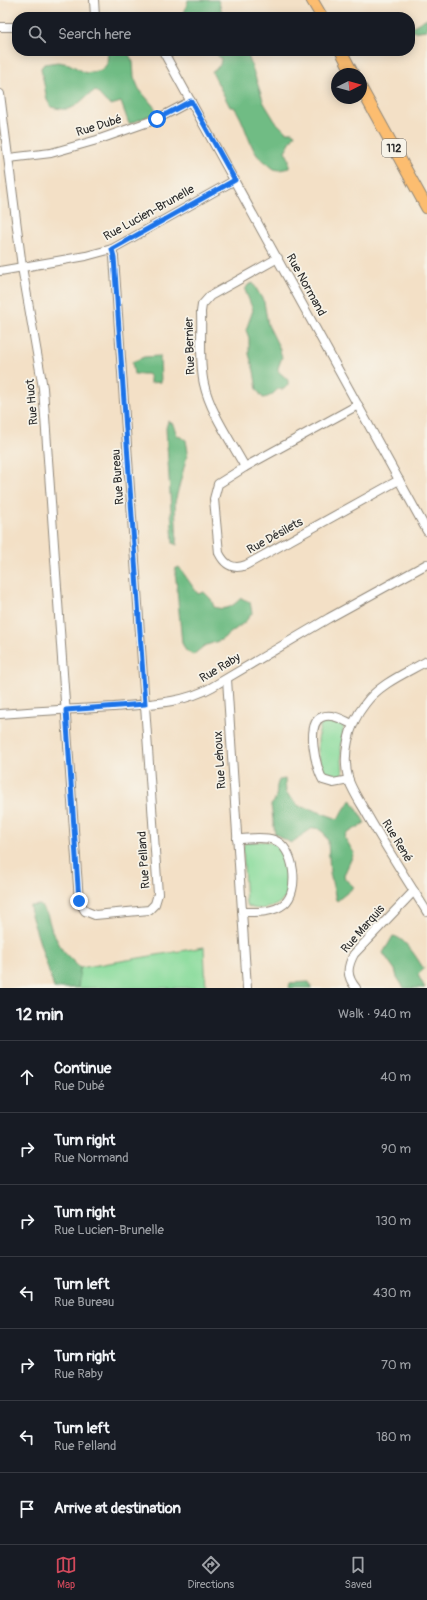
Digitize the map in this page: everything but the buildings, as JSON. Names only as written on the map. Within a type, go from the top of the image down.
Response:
[{"type":"main road","points":[[312,0],[319,12]]},
{"type":"main road","points":[[344,56],[350,68]]},
{"type":"main road","name":"112","points":[[367,99],[427,208]]},
{"type":"street","points":[[94,0],[95,12]]},
{"type":"street","points":[[0,27],[12,27]]},
{"type":"street","name":"Rue Normand","points":[[166,56],[427,531]]},
{"type":"street","name":"Rue Huot","points":[[0,94],[22,267],[44,388],[66,710]]},
{"type":"street","name":"Rue Dubé","points":[[9,158],[51,153],[97,140],[157,119],[191,101]]},
{"type":"street","name":"Rue Lucien-Brunelle","points":[[0,271],[86,256],[112,249],[235,180]]},
{"type":"street","name":"Rue Bureau","points":[[112,249],[114,257],[145,704]]},
{"type":"street","name":"Rue Bernier","points":[[245,467],[215,412],[206,392],[203,373],[202,305],[210,296],[278,258]]},
{"type":"street","name":"Rue Désilets","points":[[358,405],[245,467],[218,484],[214,499],[219,553],[224,562],[240,568],[399,480]]},
{"type":"street","name":"Rue Raby","points":[[0,714],[172,702],[188,698],[227,679],[322,622],[427,564]]},
{"type":"street","name":"Rue René","points":[[427,661],[383,687],[365,703],[352,724],[347,751],[349,780],[378,832],[427,912]]},
{"type":"street","name":"Rue Lehoux","points":[[227,679],[247,988]]},
{"type":"street","name":"Rue Pelland","points":[[66,710],[79,901],[85,911],[95,915],[149,910],[156,904],[158,899],[145,704]]},
{"type":"street","points":[[349,780],[333,784],[324,780],[317,767],[313,736],[314,724],[322,717],[335,717],[352,724]]},
{"type":"street","points":[[237,839],[268,839],[275,840],[282,844],[291,859],[293,880],[290,898],[279,908],[271,911],[243,912]]},
{"type":"street","name":"Rue Marquis","points":[[356,988],[348,975],[349,964],[354,954],[414,891]]},
{"type":"green space","points":[[188,0],[218,0],[222,12],[184,12]]},
{"type":"green space","points":[[427,18],[427,30],[415,31],[415,25]]},
{"type":"green space","points":[[108,56],[130,56],[133,62],[134,77],[139,89],[155,108],[156,113],[129,124],[121,102],[111,105],[106,102],[96,91],[72,108],[64,109],[51,107],[47,100],[41,68],[44,64],[58,62],[69,64],[86,73],[102,70],[107,64]]},
{"type":"green space","points":[[218,56],[248,56],[264,103],[275,121],[286,132],[292,132],[295,134],[285,151],[289,159],[289,168],[277,170],[257,155],[238,113],[234,107],[230,107],[212,72],[220,65],[221,59]]},
{"type":"green space","points":[[253,283],[264,302],[268,325],[279,347],[282,357],[278,371],[288,380],[288,385],[284,389],[278,389],[268,397],[263,398],[257,390],[249,354],[249,338],[246,330],[253,310],[245,290],[248,285]]},
{"type":"green space","points":[[160,356],[161,382],[150,383],[150,376],[147,374],[134,374],[132,362],[144,357]]},
{"type":"green space","points":[[168,421],[173,424],[177,435],[186,440],[188,452],[175,502],[177,545],[173,543],[166,428]]},
{"type":"green space","points":[[179,567],[198,594],[204,592],[211,599],[214,607],[222,609],[229,607],[241,598],[250,602],[252,613],[245,622],[221,640],[204,646],[193,655],[186,651],[182,643],[175,569]]},
{"type":"green space","points":[[331,720],[344,726],[341,749],[342,777],[330,778],[325,773],[318,752],[318,737],[321,724]]},
{"type":"green space","points":[[285,779],[286,793],[299,806],[338,819],[351,799],[365,823],[346,834],[345,838],[354,853],[344,875],[345,879],[354,887],[337,901],[330,873],[328,841],[324,833],[317,828],[311,829],[291,843],[275,834],[271,805],[276,796],[279,780]]},
{"type":"green space","points":[[264,841],[273,843],[280,847],[288,859],[290,874],[288,896],[274,906],[263,909],[252,908],[246,904],[243,849],[244,844],[247,842]]},
{"type":"green space","points":[[40,905],[47,914],[52,931],[63,951],[80,968],[78,988],[54,988],[31,915],[30,906]]},
{"type":"green space","points":[[393,936],[407,945],[424,969],[418,975],[425,988],[404,988],[397,977],[395,970],[383,953]]},
{"type":"green space","points":[[204,947],[206,988],[78,988],[80,968]]},
{"type":"green space","points":[[309,982],[312,988],[289,988],[290,983]]},
{"type":"route","points":[[79,901],[66,710],[145,704],[114,257],[112,249],[235,180],[191,101],[157,119]]}]
